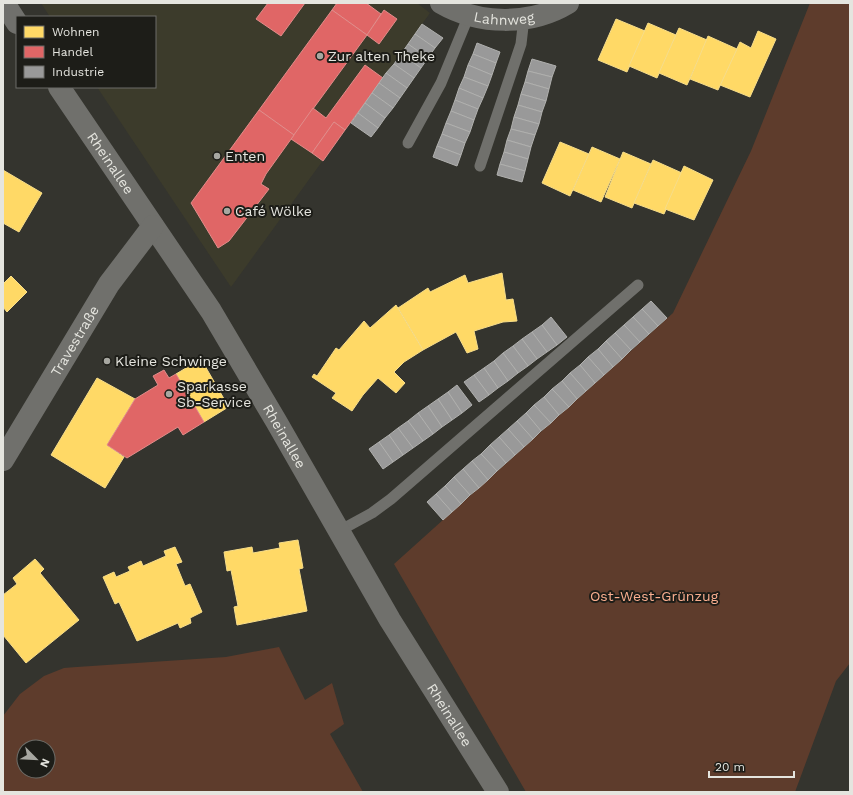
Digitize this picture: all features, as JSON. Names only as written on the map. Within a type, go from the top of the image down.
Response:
[{"type":"street","points":[[4,3],[16,21]]},
{"type":"street","name":"Lahnweg","points":[[441,3],[469,15],[493,20],[524,18],[553,12],[568,3]]},
{"type":"street","name":"Rheinallee","points":[[60,88],[211,311],[390,620],[498,792]]},
{"type":"street","name":"Travestraße","points":[[3,460],[109,284],[152,226]]},
{"type":"lane","points":[[408,143],[441,83],[469,15]]},
{"type":"lane","points":[[480,166],[521,44],[524,18]]},
{"type":"lane","points":[[339,531],[372,513],[391,499],[638,285]]},
{"type":"shaded area","points":[[41,3],[417,3],[430,13],[231,287],[98,88],[156,88],[156,16],[49,16]]},
{"type":"green space","name":"Ost-West-Grünzug","points":[[810,3],[850,3],[850,663],[836,681],[795,792],[526,792],[394,564],[673,313],[751,151]]},
{"type":"green space","points":[[279,647],[305,700],[332,683],[344,724],[330,734],[363,792],[3,792],[3,716],[20,694],[44,676],[64,668],[226,657]]},
{"type":"building: Wohnen","points":[[616,19],[645,31],[627,72],[598,60]]},
{"type":"building: Wohnen","points":[[648,23],[676,35],[657,78],[629,66]]},
{"type":"building: Wohnen","points":[[679,28],[707,40],[687,85],[659,73]]},
{"type":"building: Wohnen","points":[[758,31],[776,39],[750,97],[720,85],[740,42],[751,48]]},
{"type":"building: Wohnen","points":[[708,36],[737,49],[718,90],[690,79]]},
{"type":"building: Wohnen","points":[[560,142],[589,154],[570,196],[542,183]]},
{"type":"building: Wohnen","points":[[592,147],[620,159],[601,202],[573,190]]},
{"type":"building: Wohnen","points":[[623,152],[651,164],[632,208],[605,197]]},
{"type":"building: Wohnen","points":[[653,160],[682,173],[664,214],[634,203]]},
{"type":"building: Wohnen","points":[[684,166],[713,180],[694,220],[665,209]]},
{"type":"building: Wohnen","points":[[3,170],[42,193],[19,232],[3,223]]},
{"type":"building: Wohnen","points":[[502,273],[506,300],[513,299],[517,321],[503,322],[474,331],[478,349],[467,353],[456,332],[423,350],[398,308],[428,288],[430,292],[465,275],[468,283]]},
{"type":"building: Wohnen","points":[[11,276],[27,292],[7,312],[3,307],[3,284]]},
{"type":"building: Wohnen","points":[[396,305],[423,350],[404,362],[394,372],[405,383],[396,393],[378,378],[363,395],[352,411],[332,398],[336,393],[312,377],[314,374],[317,376],[336,348],[339,350],[364,321],[370,328]]},
{"type":"building: Wohnen","points":[[201,359],[227,404],[230,406],[204,422],[176,374]]},
{"type":"building: Wohnen","points":[[97,378],[135,399],[107,445],[124,457],[105,488],[51,455]]},
{"type":"building: Wohnen","points":[[298,540],[303,568],[299,569],[307,611],[237,625],[234,607],[238,606],[231,570],[227,571],[224,552],[252,547],[253,553],[280,548],[279,543]]},
{"type":"building: Wohnen","points":[[175,547],[182,562],[176,564],[185,586],[190,584],[202,612],[190,618],[191,623],[180,628],[178,623],[137,641],[119,602],[115,604],[103,577],[114,572],[116,577],[130,571],[128,567],[141,561],[143,566],[166,556],[164,551]]},
{"type":"building: Wohnen","points":[[35,559],[44,569],[40,573],[79,620],[26,663],[3,635],[3,595],[17,584],[13,578]]},
{"type":"building: Handel","points":[[268,3],[305,3],[281,36],[256,19]]},
{"type":"building: Handel","points":[[337,3],[366,3],[381,14],[367,35],[332,10]]},
{"type":"building: Handel","points":[[332,10],[367,35],[294,135],[259,110]]},
{"type":"building: Handel","points":[[384,10],[397,19],[379,44],[367,35]]},
{"type":"building: Handel","points":[[365,65],[383,78],[345,130],[334,122],[312,153],[291,139],[313,108],[326,118]]},
{"type":"building: Handel","points":[[259,110],[294,135],[266,174],[261,184],[269,189],[229,241],[218,248],[191,203]]},
{"type":"building: Handel","points":[[334,122],[345,130],[323,161],[312,153]]},
{"type":"building: Handel","points":[[164,370],[169,378],[176,374],[204,422],[183,435],[178,427],[127,458],[107,445],[135,399],[158,385],[153,376]]},
{"type":"building: Industrie","points":[[422,24],[443,38],[435,48],[415,34]]},
{"type":"building: Industrie","points":[[415,34],[435,48],[428,58],[408,44]]},
{"type":"building: Industrie","points":[[477,43],[500,52],[496,63],[473,54]]},
{"type":"building: Industrie","points":[[408,44],[428,58],[421,68],[401,54]]},
{"type":"building: Industrie","points":[[401,54],[421,68],[414,78],[394,64]]},
{"type":"building: Industrie","points":[[473,54],[496,63],[492,75],[468,65]]},
{"type":"building: Industrie","points":[[532,59],[556,66],[552,77],[528,71]]},
{"type":"building: Industrie","points":[[394,64],[414,78],[407,88],[386,73]]},
{"type":"building: Industrie","points":[[468,65],[492,75],[488,86],[464,77]]},
{"type":"building: Industrie","points":[[528,71],[552,77],[549,89],[525,82]]},
{"type":"building: Industrie","points":[[386,73],[407,88],[400,98],[379,83]]},
{"type":"building: Industrie","points":[[464,77],[488,86],[483,98],[459,88]]},
{"type":"building: Industrie","points":[[525,82],[549,89],[546,101],[521,94]]},
{"type":"building: Industrie","points":[[379,83],[400,98],[393,108],[372,93]]},
{"type":"building: Industrie","points":[[459,88],[483,98],[478,109],[455,100]]},
{"type":"building: Industrie","points":[[372,93],[393,108],[385,118],[365,103]]},
{"type":"building: Industrie","points":[[521,94],[546,101],[542,112],[518,105]]},
{"type":"building: Industrie","points":[[455,100],[478,109],[474,120],[451,111]]},
{"type":"building: Industrie","points":[[365,103],[385,118],[378,128],[358,113]]},
{"type":"building: Industrie","points":[[518,105],[542,112],[539,124],[514,117]]},
{"type":"building: Industrie","points":[[451,111],[474,120],[470,132],[446,123]]},
{"type":"building: Industrie","points":[[358,113],[378,128],[371,137],[351,123]]},
{"type":"building: Industrie","points":[[514,117],[539,124],[535,135],[511,129]]},
{"type":"building: Industrie","points":[[446,123],[470,132],[465,143],[442,134]]},
{"type":"building: Industrie","points":[[511,129],[535,135],[531,147],[507,140]]},
{"type":"building: Industrie","points":[[442,134],[465,143],[461,155],[437,146]]},
{"type":"building: Industrie","points":[[507,140],[531,147],[528,159],[504,152]]},
{"type":"building: Industrie","points":[[437,146],[461,155],[457,166],[433,157]]},
{"type":"building: Industrie","points":[[504,152],[528,159],[525,171],[500,164]]},
{"type":"building: Industrie","points":[[500,164],[525,171],[522,182],[497,175]]},
{"type":"building: Industrie","points":[[651,301],[667,318],[658,326],[642,309]]},
{"type":"building: Industrie","points":[[642,309],[658,326],[649,334],[633,317]]},
{"type":"building: Industrie","points":[[551,317],[567,337],[557,345],[542,325]]},
{"type":"building: Industrie","points":[[633,317],[649,334],[640,342],[624,325]]},
{"type":"building: Industrie","points":[[542,325],[557,345],[547,352],[532,332]]},
{"type":"building: Industrie","points":[[624,325],[640,342],[631,350],[615,333]]},
{"type":"building: Industrie","points":[[532,332],[547,352],[537,359],[522,339]]},
{"type":"building: Industrie","points":[[615,333],[631,350],[622,359],[606,341]]},
{"type":"building: Industrie","points":[[522,339],[537,359],[528,366],[513,346]]},
{"type":"building: Industrie","points":[[606,341],[622,359],[613,367],[598,349]]},
{"type":"building: Industrie","points":[[513,346],[528,366],[518,373],[503,353]]},
{"type":"building: Industrie","points":[[598,349],[613,367],[604,375],[588,357]]},
{"type":"building: Industrie","points":[[503,353],[518,373],[508,381],[494,361]]},
{"type":"building: Industrie","points":[[588,357],[604,375],[595,383],[580,365]]},
{"type":"building: Industrie","points":[[494,361],[508,381],[498,388],[484,368]]},
{"type":"building: Industrie","points":[[580,365],[595,383],[586,391],[570,373]]},
{"type":"building: Industrie","points":[[484,368],[498,388],[489,395],[474,375]]},
{"type":"building: Industrie","points":[[570,373],[586,391],[577,399],[562,381]]},
{"type":"building: Industrie","points":[[474,375],[489,395],[479,402],[464,382]]},
{"type":"building: Industrie","points":[[562,381],[577,399],[569,407],[552,389]]},
{"type":"building: Industrie","points":[[457,385],[472,405],[462,413],[448,392]]},
{"type":"building: Industrie","points":[[552,389],[569,407],[559,415],[544,397]]},
{"type":"building: Industrie","points":[[448,392],[462,413],[452,420],[438,399]]},
{"type":"building: Industrie","points":[[544,397],[559,415],[551,423],[534,405]]},
{"type":"building: Industrie","points":[[438,399],[452,420],[442,427],[428,406]]},
{"type":"building: Industrie","points":[[534,405],[551,423],[541,431],[526,413]]},
{"type":"building: Industrie","points":[[428,406],[442,427],[433,434],[418,413]]},
{"type":"building: Industrie","points":[[418,413],[433,434],[423,441],[408,421]]},
{"type":"building: Industrie","points":[[526,413],[541,431],[533,439],[517,421]]},
{"type":"building: Industrie","points":[[408,421],[423,441],[413,448],[398,428]]},
{"type":"building: Industrie","points":[[517,421],[533,439],[524,447],[508,429]]},
{"type":"building: Industrie","points":[[398,428],[413,448],[403,455],[389,435]]},
{"type":"building: Industrie","points":[[508,429],[524,447],[515,455],[499,437]]},
{"type":"building: Industrie","points":[[389,435],[403,455],[393,462],[379,442]]},
{"type":"building: Industrie","points":[[499,437],[515,455],[506,463],[490,445]]},
{"type":"building: Industrie","points":[[379,442],[393,462],[383,469],[369,449]]},
{"type":"building: Industrie","points":[[490,445],[506,463],[497,471],[481,454]]},
{"type":"building: Industrie","points":[[481,454],[497,471],[488,480],[472,461]]},
{"type":"building: Industrie","points":[[472,461],[488,480],[479,488],[463,469]]},
{"type":"building: Industrie","points":[[463,469],[479,488],[470,495],[454,477]]},
{"type":"building: Industrie","points":[[454,477],[470,495],[461,504],[445,486]]},
{"type":"building: Industrie","points":[[445,486],[461,504],[452,512],[436,494]]},
{"type":"building: Industrie","points":[[436,494],[452,512],[443,520],[427,502]]},
{"type":"place","name":"Zur alten Theke","points":[[320,56]]},
{"type":"place","name":"Enten","points":[[217,156]]},
{"type":"place","name":"Café Wölke","points":[[227,211]]},
{"type":"place","name":"Kleine Schwinge","points":[[107,361]]},
{"type":"place","name":"Sparkasse Sb-Service","points":[[169,394]]}]
